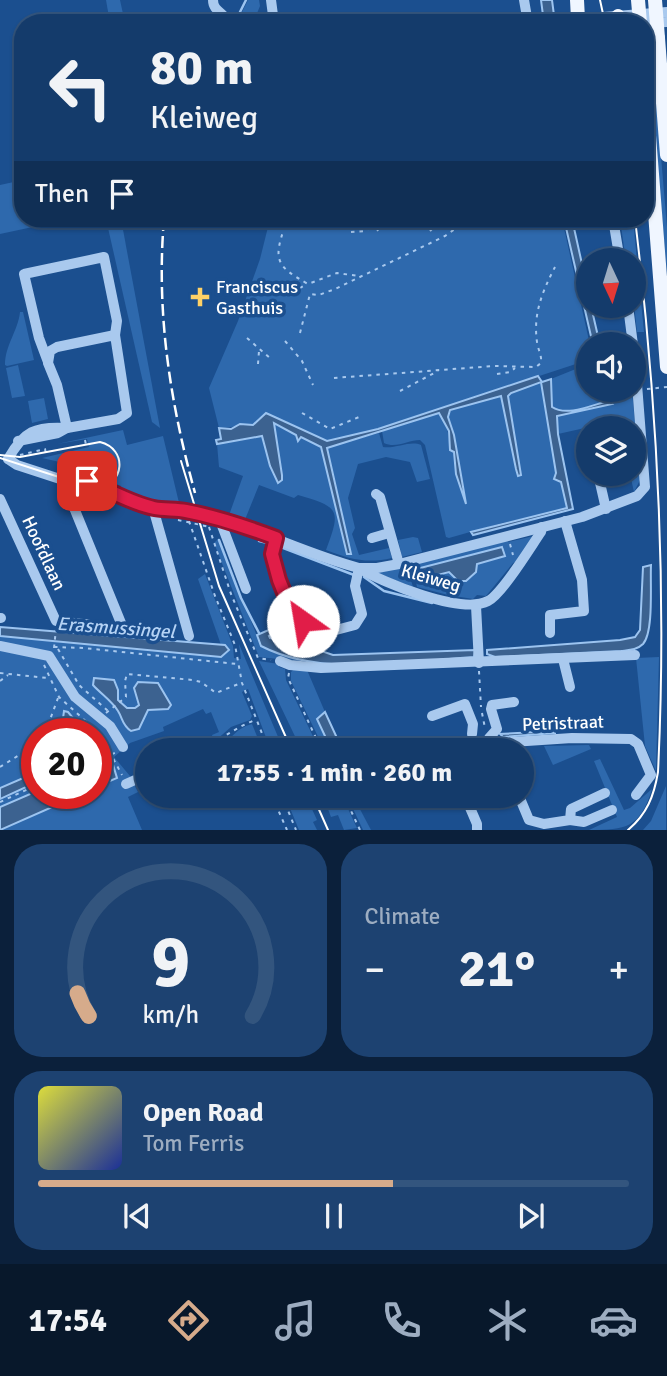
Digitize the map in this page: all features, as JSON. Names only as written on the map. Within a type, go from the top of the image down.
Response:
[{"type":"main road","points":[[655,0],[667,155]]},
{"type":"main road","points":[[654,220],[667,367]]},
{"type":"street","points":[[615,228],[619,248]]},
{"type":"street","points":[[9,458],[19,441],[58,433],[67,428],[118,419],[127,413],[115,335],[117,321],[104,257],[24,274],[39,338],[57,385],[67,428]]},
{"type":"street","points":[[48,363],[48,355],[52,349],[115,335]]},
{"type":"street","name":"Kleiweg","points":[[359,568],[404,563],[565,521],[606,509],[637,496],[645,487],[638,402]]},
{"type":"street","name":"Kleiweg","points":[[9,458],[18,465],[70,479],[124,499],[257,531]]},
{"type":"street","points":[[56,624],[114,629],[119,628],[121,623],[68,493],[70,479]]},
{"type":"street","points":[[601,486],[606,509]]},
{"type":"street","points":[[376,494],[380,497],[389,533],[404,563]]},
{"type":"street","name":"Hoofdlaan","points":[[0,499],[56,624]]},
{"type":"street","points":[[155,508],[189,636]]},
{"type":"street","name":"Kleiweg","points":[[155,508],[209,516],[359,568],[377,579],[462,605],[476,606],[494,597],[541,533],[542,527]]},
{"type":"street","points":[[550,633],[550,615],[584,611],[582,580],[565,521]]},
{"type":"street","points":[[221,523],[246,589]]},
{"type":"street","points":[[372,538],[389,533]]},
{"type":"street","points":[[276,538],[272,554],[279,580],[294,617],[303,621]]},
{"type":"street","points":[[336,631],[355,625],[362,614],[355,590],[359,568]]},
{"type":"street","points":[[476,606],[479,666]]},
{"type":"street","points":[[0,646],[51,654],[75,697],[110,726],[123,747]]},
{"type":"street","points":[[285,663],[321,668],[479,666],[635,655]]},
{"type":"street","points":[[564,659],[569,687]]},
{"type":"street","points":[[493,738],[497,729],[492,705],[514,702]]},
{"type":"street","points":[[432,716],[465,704],[474,724],[472,734]]},
{"type":"street","name":"Petristraat","points":[[534,739],[631,739],[638,744],[651,775],[636,795]]},
{"type":"street","points":[[570,820],[571,809],[605,793]]},
{"type":"street","points":[[470,808],[477,830]]},
{"type":"street","points":[[524,808],[529,820],[544,824],[570,820],[584,822],[612,810]]},
{"type":"path","points":[[284,228],[277,258],[286,269],[308,284]]},
{"type":"path","points":[[351,232],[366,231],[369,228]]},
{"type":"path","points":[[430,231],[433,228]]},
{"type":"path","points":[[300,333],[310,294],[319,295],[334,289],[445,236],[456,228]]},
{"type":"path","points":[[334,378],[494,366],[529,368],[541,363],[536,319],[541,294],[555,267]]},
{"type":"path","points":[[275,294],[298,289],[337,273],[360,276]]},
{"type":"path","points":[[247,338],[271,359]]},
{"type":"path","points":[[285,341],[302,361],[313,385]]},
{"type":"path","points":[[258,364],[259,350]]},
{"type":"path","points":[[497,374],[510,372],[516,367]]},
{"type":"path","points":[[400,391],[438,370]]},
{"type":"path","points":[[647,388],[667,387]]},
{"type":"path","points":[[302,413],[330,429],[359,417]]},
{"type":"path","points":[[85,440],[86,445]]},
{"type":"path","points":[[9,458],[45,449],[46,454]]},
{"type":"path","points":[[190,523],[235,645],[242,683],[264,738]]},
{"type":"path","points":[[209,527],[231,594],[258,658],[285,663],[288,678],[316,738]]},
{"type":"path","points":[[508,536],[516,567]]},
{"type":"path","points":[[404,563],[416,592]]},
{"type":"path","points":[[56,624],[48,678],[59,697],[83,718]]},
{"type":"path","points":[[51,654],[84,648],[237,664]]},
{"type":"path","points":[[51,654],[79,685],[108,711]]},
{"type":"path","points":[[479,666],[482,721],[491,738]]},
{"type":"path","points":[[0,673],[48,678]]},
{"type":"path","points":[[0,681],[9,674]]},
{"type":"path","points":[[114,706],[127,695],[127,674],[193,680],[201,682],[216,693],[242,683]]},
{"type":"path","points":[[51,718],[59,697]]},
{"type":"path","points":[[223,738],[235,728],[256,719]]},
{"type":"path","points":[[123,747],[112,754],[130,782]]},
{"type":"path","points":[[0,767],[21,755]]},
{"type":"path","points":[[0,802],[21,792]]},
{"type":"path","points":[[277,808],[287,830]]},
{"type":"path","points":[[287,808],[296,830]]},
{"type":"path","points":[[350,808],[360,830]]},
{"type":"shaded area","points":[[106,0],[120,0],[123,14],[108,14]]},
{"type":"shaded area","points":[[248,0],[259,0],[257,14],[241,14]]},
{"type":"shaded area","points":[[541,0],[552,0],[554,14],[543,14]]},
{"type":"shaded area","points":[[654,74],[667,227],[667,274],[654,121]]},
{"type":"shaded area","points":[[14,182],[14,228],[28,228],[0,234],[0,185]]},
{"type":"shaded area","points":[[108,228],[123,228],[160,428],[152,422]]},
{"type":"shaded area","points":[[268,228],[564,228],[576,282],[576,318],[584,318],[587,332],[576,332],[576,364],[378,429],[327,441],[266,413],[253,425],[219,428],[209,388],[238,321]]},
{"type":"shaded area","points":[[566,228],[574,228],[578,248],[576,248],[576,271]]},
{"type":"shaded area","points":[[621,228],[634,228],[636,248],[624,248]]},
{"type":"shaded area","points":[[20,312],[23,312],[34,360],[7,366],[7,351]]},
{"type":"shaded area","points":[[587,318],[594,318],[597,332],[590,332]]},
{"type":"shaded area","points":[[636,318],[643,318],[644,332],[637,332]]},
{"type":"shaded area","points":[[18,365],[25,396],[12,398],[6,368]]},
{"type":"shaded area","points":[[576,369],[576,402],[633,402],[634,416],[576,416],[576,430],[558,434],[557,416],[612,403],[573,411],[558,410],[552,407],[551,379]]},
{"type":"shaded area","points":[[538,376],[542,382],[551,379],[552,407],[558,410],[580,409],[604,402],[612,404],[557,416],[573,509],[473,535],[471,532],[567,508],[561,482],[554,479],[556,473],[541,382],[508,396],[521,475],[518,476],[501,396],[450,410],[448,417],[454,435],[466,504],[456,474],[454,452],[450,450],[449,431],[439,413],[327,448],[351,554],[347,554],[321,447],[301,437],[298,441],[296,435],[274,423],[282,475],[282,480],[278,483],[262,436],[217,444],[216,440],[221,439],[219,428],[231,429],[240,424],[253,425],[266,413],[327,441],[378,429]]},
{"type":"shaded area","points":[[542,382],[555,480],[561,482],[567,509],[446,537],[425,445],[420,440],[388,445],[384,443],[382,431],[439,413],[446,426],[450,449],[454,452],[456,474],[466,503],[454,435],[448,417],[450,410],[501,395],[512,417],[508,396]]},
{"type":"shaded area","points":[[44,398],[48,419],[32,423],[28,401]]},
{"type":"shaded area","points":[[274,422],[321,447],[348,554],[351,554],[326,448],[379,433],[383,447],[412,443],[421,445],[430,479],[417,482],[410,462],[386,457],[358,464],[348,498],[355,528],[352,534],[359,555],[389,548],[392,558],[358,560],[326,550],[335,518],[329,507],[312,499],[298,495],[294,498],[259,485],[244,522],[228,518],[243,476],[219,467],[217,444],[262,436],[276,480],[282,475]]},
{"type":"shaded area","points":[[123,430],[127,445],[163,436],[180,507],[121,492],[121,486],[64,463],[42,458],[89,447],[87,439],[57,444]]},
{"type":"shaded area","points":[[534,536],[517,561],[486,596],[477,595],[473,599],[417,587],[415,577],[419,576],[422,579],[449,572],[453,578],[472,577],[476,564],[504,547],[420,568],[414,573],[412,564],[507,540],[508,542]]},
{"type":"shaded area","points":[[418,538],[422,552],[402,557],[398,540]]},
{"type":"shaded area","points":[[218,539],[261,646],[307,662],[259,657],[214,543]]},
{"type":"shaded area","points":[[502,547],[505,556],[477,564],[476,572],[466,581],[458,581],[449,572],[422,579],[419,576],[420,568]]},
{"type":"shaded area","points":[[651,565],[649,629],[643,644],[638,647],[621,651],[495,657],[487,654],[487,650],[635,637],[640,630],[643,567]]},
{"type":"shaded area","points":[[407,566],[413,587],[374,572]]},
{"type":"shaded area","points":[[205,574],[233,646],[234,658],[241,659],[239,644],[279,738],[266,738],[248,689],[242,692],[252,716],[250,720],[231,727],[218,738],[213,738],[212,735],[219,732],[211,712],[206,714],[203,709],[163,727],[164,731],[144,738],[135,738],[135,741],[114,757],[135,786],[135,794],[128,797],[142,830],[0,830],[48,809],[112,809],[112,781],[116,779],[112,776],[112,718],[21,718],[21,798],[0,807],[0,635],[221,657],[225,645],[221,645],[198,579]]},
{"type":"shaded area","points":[[280,625],[282,630],[269,636],[270,638],[289,640],[333,655],[475,650],[474,657],[366,665],[311,662],[285,656],[261,646],[257,635]]},
{"type":"shaded area","points":[[0,627],[225,645],[229,650],[221,657],[0,636]]},
{"type":"shaded area","points":[[659,657],[656,771],[645,746],[636,658]]},
{"type":"shaded area","points":[[259,661],[279,664],[279,667],[285,669],[286,680],[314,738],[296,738]]},
{"type":"shaded area","points":[[294,669],[307,670],[325,712],[317,719],[326,738],[319,738],[291,681],[291,672]]},
{"type":"shaded area","points":[[94,678],[114,680],[118,700],[127,708],[139,705],[134,688],[138,682],[158,683],[171,705],[168,709],[148,710],[139,729],[131,731],[124,724],[116,707],[93,685]]},
{"type":"shaded area","points":[[64,711],[73,718],[63,718]]},
{"type":"shaded area","points":[[325,712],[337,738],[326,738],[317,719]]},
{"type":"shaded area","points":[[252,724],[258,738],[230,738],[241,729]]},
{"type":"shaded area","points":[[555,731],[503,737],[500,734]]},
{"type":"shaded area","points":[[589,745],[591,749],[553,765],[544,746]]},
{"type":"shaded area","points":[[600,759],[624,810],[652,789],[642,812],[630,824],[613,829],[589,830],[617,817],[594,761]]},
{"type":"shaded area","points":[[112,761],[117,778],[112,780]]},
{"type":"shaded area","points":[[21,779],[21,789],[0,799],[0,788]]},
{"type":"shaded area","points":[[666,786],[666,830],[643,830],[651,821]]},
{"type":"shaded area","points":[[21,798],[21,809],[48,809],[0,830],[0,807]]},
{"type":"shaded area","points":[[290,808],[312,808],[317,820],[313,822],[317,830],[299,830]]},
{"type":"shaded area","points":[[328,808],[348,808],[357,828],[344,830],[338,815],[331,817]]},
{"type":"shaded area","points":[[353,808],[359,808],[371,830],[363,830]]},
{"type":"waterway","points":[[240,14],[246,0]]},
{"type":"waterway","points":[[219,540],[241,598],[259,633]]},
{"type":"waterway","points":[[259,541],[272,544]]},
{"type":"waterway","points":[[278,546],[354,575]]},
{"type":"waterway","points":[[364,577],[384,591],[432,603]]},
{"type":"tram line","points":[[600,0],[603,14]]},
{"type":"tram line","points":[[628,830],[649,804],[658,772],[661,634],[654,425],[636,228]]},
{"type":"tram line","points":[[0,455],[20,457],[100,442],[115,452],[119,467],[113,481],[96,489],[0,458]]},
{"type":"tram line","points":[[181,461],[219,586],[286,738]]},
{"type":"tram line","points":[[318,808],[328,830]]},
{"type":"railway","points":[[163,228],[162,289],[167,357],[178,425],[195,493]]},
{"type":"place","name":"Franciscus Gasthuis","points":[[200,297]]},
{"type":"route","points":[[87,481],[124,499],[155,508],[216,518],[276,538],[272,554],[279,580],[294,617],[303,621]]},
{"type":"water label","name":"Erasmussingel","points":[[116,627]]}]
